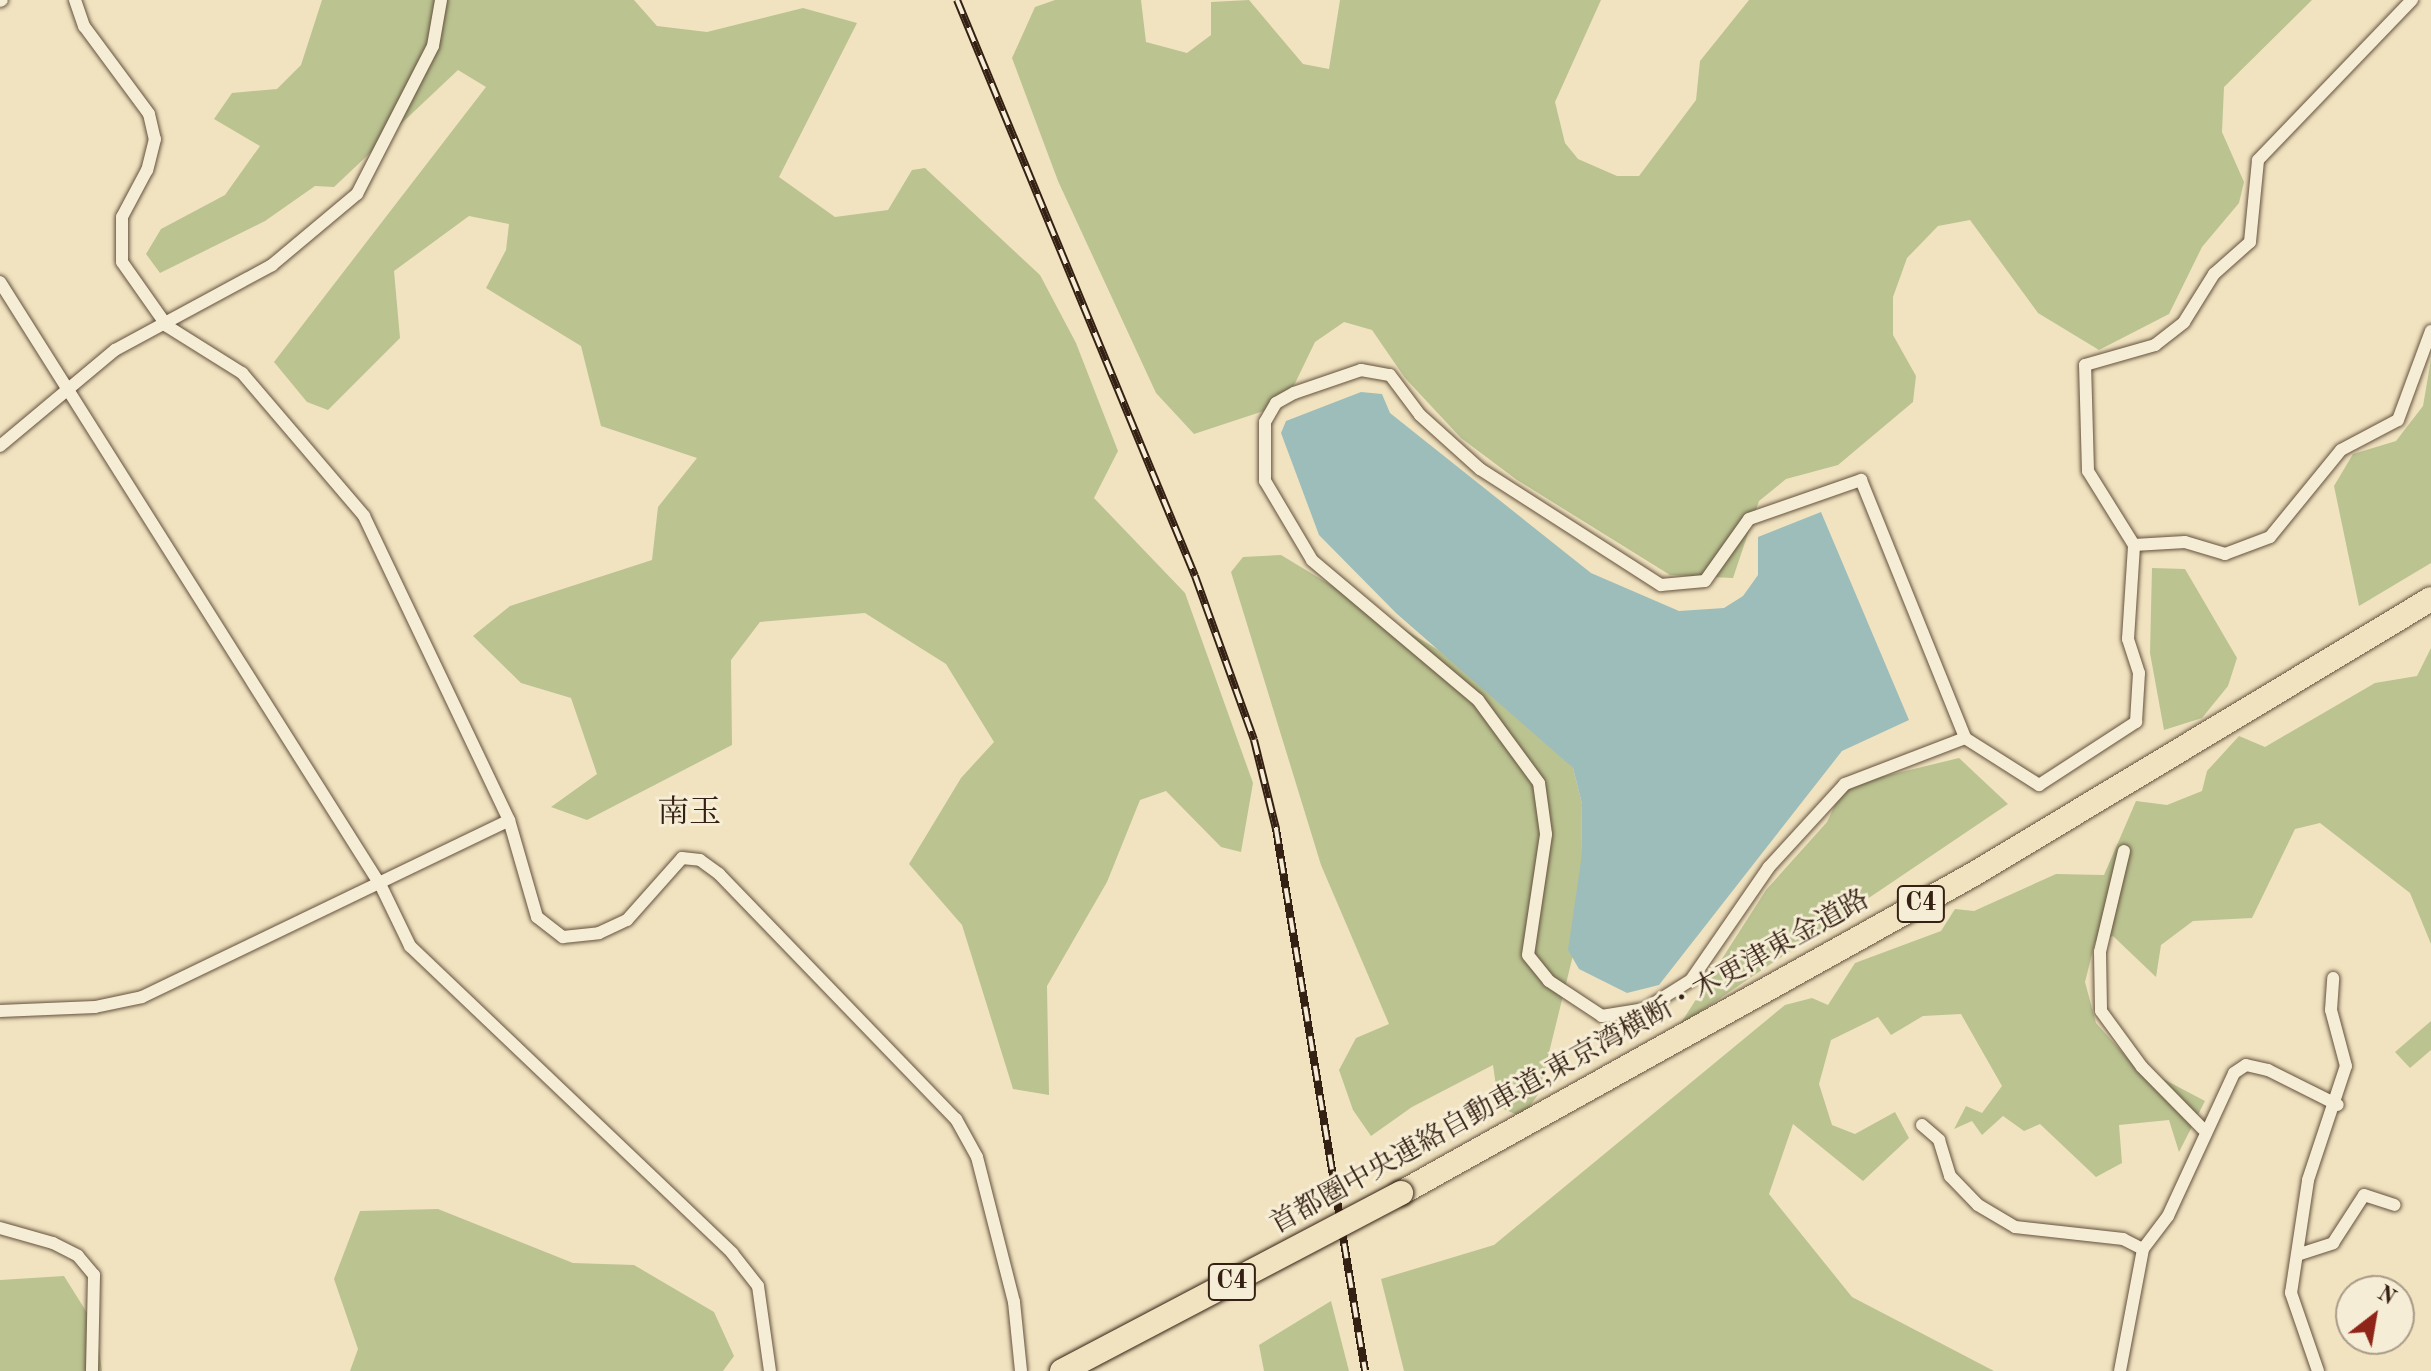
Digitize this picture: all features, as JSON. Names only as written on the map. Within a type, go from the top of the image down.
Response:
[{"type":"highway","name":"首都圏中央連絡自動車道;東京湾横断・木更津東金道路","points":[[1062,1371],[1401,1193],[1974,874],[2431,599]]},
{"type":"street","points":[[75,0],[84,26],[149,114],[155,139],[147,170],[122,217],[118,239],[122,262],[167,326],[242,373],[364,516],[509,820],[537,917],[563,937],[599,933],[627,920],[664,872],[682,858],[700,860],[956,1119],[977,1157],[1014,1302],[1021,1371]]},
{"type":"street","points":[[0,446],[66,385],[115,350],[167,326],[272,265],[357,194],[427,60],[441,0]]},
{"type":"street","points":[[1965,738],[1845,784],[1769,867],[1691,980],[1645,1009],[1602,1016],[1560,990],[1528,955],[1546,834],[1539,783],[1478,700],[1312,560],[1265,481],[1265,422],[1276,403],[1294,393],[1361,370],[1390,375],[1420,415],[1480,469],[1661,585],[1705,581],[1749,519],[1861,480],[1965,738],[2039,785],[2136,722],[2139,673],[2128,639],[2134,545],[2088,471],[2085,365],[2155,345],[2184,322],[2214,274],[2250,242],[2258,160],[2412,0]]},
{"type":"street","points":[[0,282],[381,886],[410,946],[444,985],[610,1132],[732,1253],[758,1286],[770,1371]]},
{"type":"street","points":[[2134,545],[2185,542],[2225,554],[2270,537],[2341,450],[2398,420],[2431,331]]},
{"type":"street","points":[[0,1011],[95,1007],[142,997],[381,886],[509,820]]},
{"type":"street","points":[[2124,851],[2100,952],[2101,1011],[2142,1067],[2203,1129]]},
{"type":"street","points":[[2318,1371],[2293,1309],[2308,1180],[2338,1105],[2346,1066],[2331,1010],[2333,978]]},
{"type":"street","points":[[2120,1371],[2119,1349],[2143,1249],[2168,1216],[2221,1090],[2246,1065],[2295,1080],[2338,1105]]},
{"type":"street","points":[[1922,1125],[1939,1140],[1950,1176],[1978,1205],[2015,1227],[2123,1239],[2143,1249]]},
{"type":"street","points":[[2300,1254],[2333,1243],[2364,1195],[2394,1205]]},
{"type":"street","points":[[0,1228],[53,1243],[78,1256],[94,1275],[92,1371]]},
{"type":"green space","points":[[322,0],[634,0],[657,26],[707,32],[803,8],[857,23],[779,177],[835,217],[888,210],[912,170],[925,168],[1040,275],[1076,343],[1118,451],[1094,498],[1185,593],[1253,783],[1241,852],[1221,847],[1166,791],[1140,800],[1107,882],[1047,986],[1049,1095],[1013,1089],[962,925],[909,864],[961,778],[994,742],[946,664],[865,613],[760,622],[731,660],[732,745],[587,820],[551,807],[597,774],[571,698],[521,683],[473,636],[510,606],[652,560],[658,507],[697,458],[601,426],[581,346],[486,288],[506,250],[509,224],[469,216],[394,271],[400,338],[328,410],[307,402],[274,362],[486,87],[458,70],[334,187],[315,186],[265,221],[160,273],[146,254],[161,229],[225,195],[260,146],[214,119],[232,93],[277,89],[301,65]]},
{"type":"green space","points":[[1055,0],[1141,0],[1146,42],[1187,53],[1211,35],[1211,2],[1249,0],[1303,64],[1329,69],[1340,0],[1601,0],[1555,102],[1565,143],[1578,159],[1617,176],[1639,176],[1696,100],[1700,61],[1749,0],[2312,0],[2224,87],[2222,132],[2244,182],[2239,203],[2202,247],[2169,314],[2099,350],[2038,313],[1970,220],[1938,226],[1907,258],[1893,297],[1893,335],[1916,376],[1913,402],[1838,465],[1786,479],[1759,501],[1733,578],[1670,575],[1517,480],[1461,438],[1405,378],[1372,330],[1344,322],[1315,342],[1285,404],[1194,434],[1156,393],[1058,181],[1012,58],[1035,7]]},
{"type":"green space","points":[[2431,359],[2431,563],[2359,606],[2334,486],[2353,454],[2396,441],[2423,406]]},
{"type":"green space","points":[[1281,555],[1500,687],[1573,768],[1582,804],[1580,927],[1539,1093],[1522,1117],[1499,1107],[1493,1065],[1412,1107],[1371,1136],[1353,1110],[1339,1070],[1356,1038],[1389,1024],[1321,865],[1231,572],[1243,557]]},
{"type":"green space","points":[[2152,568],[2185,569],[2237,658],[2228,686],[2202,718],[2164,730],[2150,653]]},
{"type":"green space","points":[[2431,648],[2431,944],[2410,893],[2320,823],[2295,829],[2252,918],[2193,921],[2161,945],[2156,977],[2113,936],[2095,942],[2085,982],[2096,1023],[2131,1062],[2205,1101],[2179,1152],[2169,1120],[2119,1125],[2122,1163],[2096,1177],[2040,1124],[2024,1131],[2003,1116],[1982,1135],[1972,1121],[1954,1129],[1966,1106],[1982,1113],[2002,1086],[1961,1014],[1923,1016],[1891,1035],[1878,1017],[1831,1040],[1819,1084],[1832,1125],[1855,1134],[1895,1112],[1909,1138],[1863,1181],[1793,1124],[1769,1194],[1852,1297],[1994,1371],[1404,1371],[1381,1279],[1494,1245],[1785,1005],[1812,998],[1828,1005],[1855,963],[1941,931],[1955,909],[1974,911],[2056,874],[2104,875],[2136,801],[2167,805],[2202,791],[2207,771],[2239,736],[2265,747],[2375,683],[2417,676]]},
{"type":"green space","points":[[1959,758],[2008,804],[1679,1026],[1766,890],[1827,822],[1847,779],[1885,776]]},
{"type":"green space","points":[[2431,1021],[2431,1050],[2410,1068],[2395,1052]]},
{"type":"green space","points":[[438,1209],[573,1263],[634,1265],[714,1312],[734,1356],[723,1371],[350,1371],[358,1349],[334,1279],[360,1211]]},
{"type":"green space","points":[[64,1276],[96,1327],[102,1371],[0,1371],[0,1280]]},
{"type":"green space","points":[[1331,1301],[1349,1371],[1264,1371],[1259,1345]]},
{"type":"water","points":[[1361,392],[1382,394],[1390,413],[1591,573],[1679,611],[1724,608],[1743,596],[1758,575],[1758,537],[1821,512],[1909,720],[1842,751],[1659,985],[1627,993],[1579,969],[1568,950],[1581,861],[1582,804],[1573,768],[1396,613],[1319,535],[1281,433],[1286,421]]},
{"type":"railway","points":[[957,0],[1195,576],[1254,740],[1276,829],[1365,1371]]},
{"type":"district","name":"南玉","points":[[689,814]]}]
